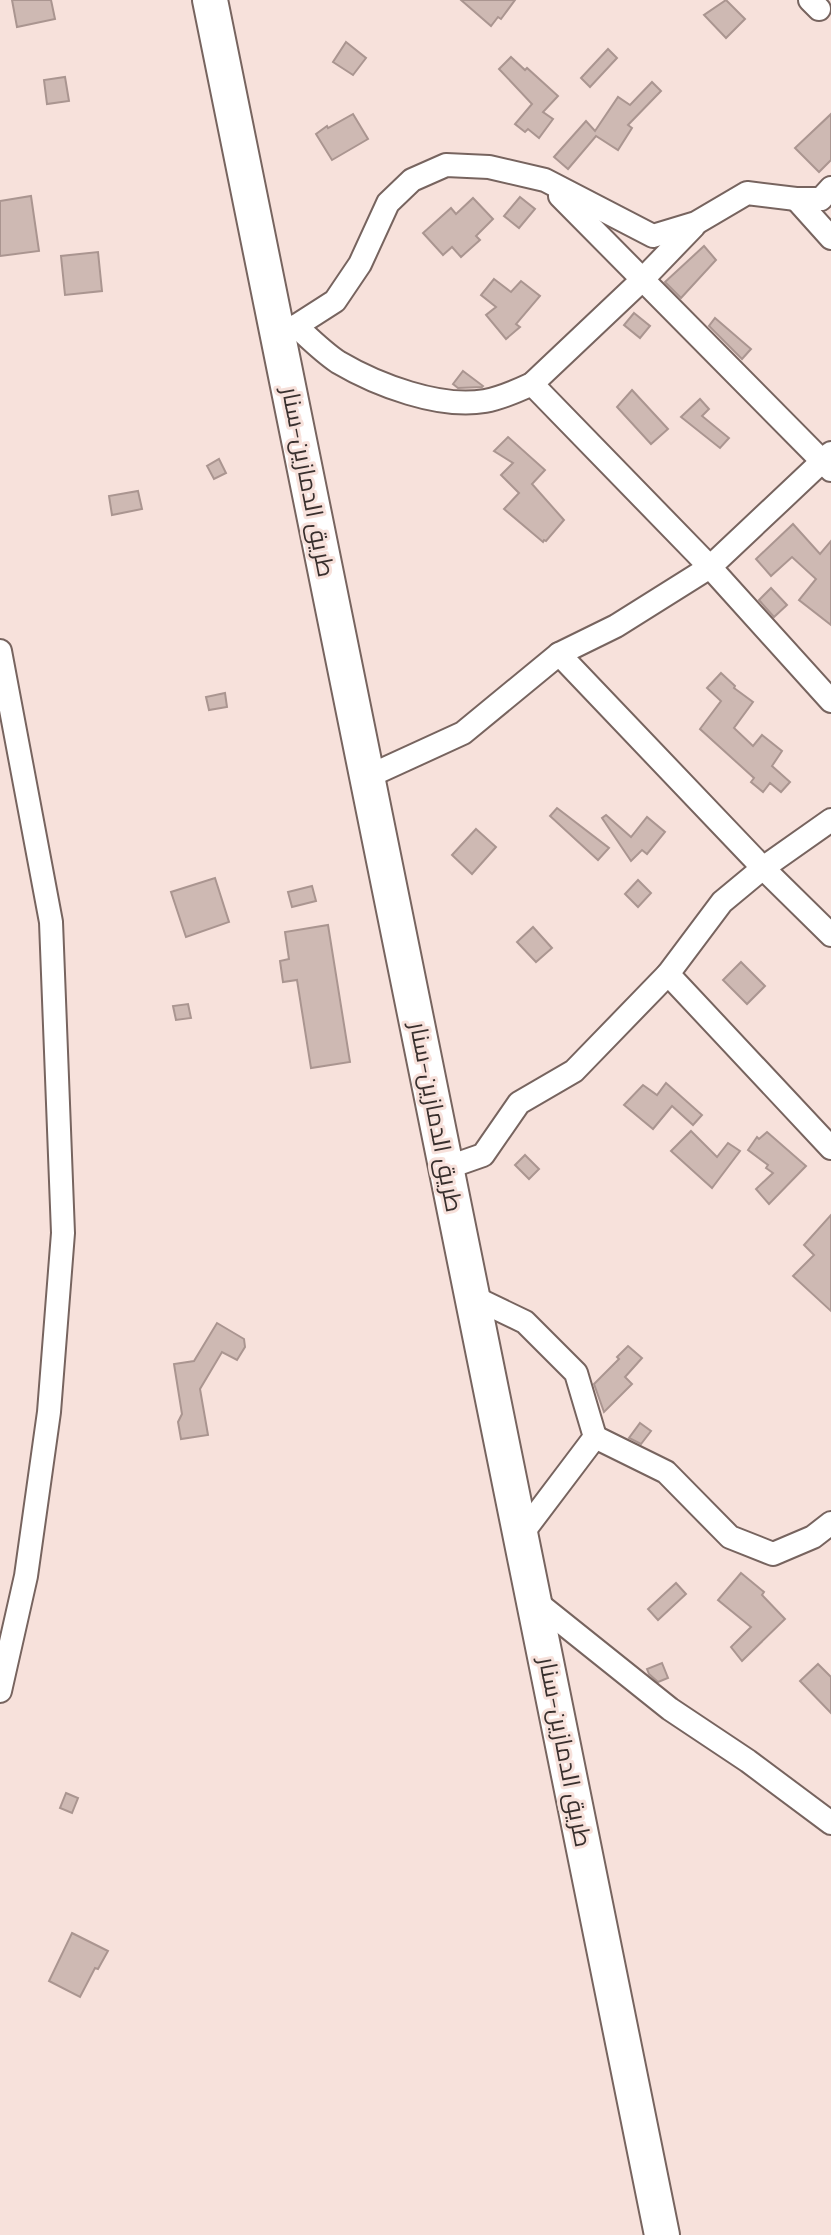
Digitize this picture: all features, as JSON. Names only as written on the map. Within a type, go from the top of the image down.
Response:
[{"type":"highway","name":"طريق الدمازين-سنار","points":[[210,0],[286,328],[367,777],[662,2235]]},
{"type":"street","points":[[696,223],[642,280],[532,384],[484,401],[443,401],[378,383],[286,328],[335,301],[360,264],[388,203],[412,180],[446,165],[489,167],[545,180],[653,236],[696,223],[747,193],[821,199],[831,188]]},
{"type":"street","points":[[367,777],[463,733],[559,654],[616,626],[710,567],[828,461],[642,280],[545,180]]},
{"type":"street","points":[[796,199],[831,238]]},
{"type":"street","points":[[532,384],[710,567],[831,701]]},
{"type":"street","points":[[0,651],[51,922],[63,1233],[47,1427],[26,1576],[0,1691]]},
{"type":"street","points":[[559,654],[831,935]]},
{"type":"street","points":[[446,1168],[483,1155],[519,1103],[574,1071],[668,974],[722,902],[763,868],[831,820]]},
{"type":"street","points":[[668,974],[831,1148]]},
{"type":"street","points":[[473,1297],[525,1322],[576,1373],[595,1437],[666,1472],[730,1537],[773,1554],[813,1537],[831,1523]]},
{"type":"street","points":[[521,1535],[595,1437]]},
{"type":"street","points":[[535,1601],[670,1709],[748,1761],[831,1823]]},
{"type":"building","points":[[12,0],[51,0],[55,19],[17,27]]},
{"type":"building","points":[[461,0],[515,0],[501,19],[498,17],[491,26]]},
{"type":"building","points":[[726,0],[745,19],[726,38],[704,15]]},
{"type":"building","points":[[346,42],[366,58],[353,75],[333,62]]},
{"type":"building","points":[[608,49],[617,58],[590,87],[581,78]]},
{"type":"building","points":[[511,57],[558,96],[543,112],[553,119],[539,138],[515,124],[532,104],[499,69]]},
{"type":"building","points":[[65,77],[69,101],[47,104],[44,80]]},
{"type":"building","points":[[652,82],[661,91],[628,125],[632,128],[618,150],[596,136],[568,169],[554,157],[586,121],[595,131],[618,97],[630,105]]},
{"type":"building","points":[[353,114],[368,139],[332,160],[316,134]]},
{"type":"building","points":[[831,114],[831,160],[819,172],[795,148]]},
{"type":"building","points":[[31,196],[39,251],[0,256],[0,201]]},
{"type":"building","points":[[520,197],[535,209],[519,228],[504,216]]},
{"type":"building","points":[[473,198],[493,219],[476,236],[480,240],[461,257],[452,247],[443,255],[423,233],[451,208],[456,214]]},
{"type":"building","points":[[704,246],[716,260],[681,298],[665,282]]},
{"type":"building","points":[[98,252],[102,291],[65,295],[61,256]]},
{"type":"building","points":[[494,279],[511,292],[521,281],[540,296],[516,324],[520,327],[506,339],[486,315],[496,307],[481,295]]},
{"type":"building","points":[[634,313],[650,326],[640,338],[624,325]]},
{"type":"building","points":[[715,318],[751,349],[742,359],[709,326]]},
{"type":"building","points":[[463,371],[483,386],[458,388],[453,384]]},
{"type":"building","points":[[632,390],[668,429],[651,444],[617,407]]},
{"type":"building","points":[[700,399],[709,409],[702,416],[729,438],[720,448],[681,417]]},
{"type":"building","points":[[508,437],[545,470],[532,484],[564,520],[546,541],[543,542],[504,509],[519,493],[501,475],[513,463],[494,451]]},
{"type":"building","points":[[219,459],[226,473],[214,479],[207,466]]},
{"type":"building","points":[[138,491],[142,509],[112,515],[109,496]]},
{"type":"building","points":[[793,524],[820,554],[831,541],[831,625],[799,600],[816,579],[792,557],[771,576],[756,559]]},
{"type":"building","points":[[771,588],[787,605],[774,617],[759,600]]},
{"type":"building","points":[[721,673],[753,702],[734,728],[753,746],[762,735],[782,751],[772,766],[790,782],[781,792],[770,783],[763,792],[751,782],[754,778],[700,729],[721,701],[707,688]]},
{"type":"building","points":[[225,693],[227,707],[209,710],[206,697]]},
{"type":"building","points":[[557,808],[609,848],[598,860],[550,816]]},
{"type":"building","points":[[606,815],[631,837],[647,817],[665,832],[647,854],[642,850],[631,861],[602,818]]},
{"type":"building","points":[[476,829],[496,847],[472,874],[452,855]]},
{"type":"building","points":[[215,878],[229,922],[186,937],[171,892]]},
{"type":"building","points":[[638,880],[651,893],[638,907],[625,894]]},
{"type":"building","points":[[312,886],[316,901],[292,907],[288,892]]},
{"type":"building","points":[[328,925],[350,1062],[311,1068],[297,980],[283,982],[280,961],[289,959],[285,932]]},
{"type":"building","points":[[533,927],[552,948],[536,962],[517,942]]},
{"type":"building","points":[[741,962],[765,986],[747,1004],[723,980]]},
{"type":"building","points":[[188,1004],[191,1018],[176,1020],[173,1006]]},
{"type":"building","points":[[666,1083],[702,1115],[693,1125],[672,1106],[653,1129],[624,1105],[643,1085],[657,1095]]},
{"type":"building","points":[[691,1131],[717,1157],[728,1143],[740,1151],[712,1188],[671,1151]]},
{"type":"building","points":[[767,1132],[806,1166],[769,1204],[756,1189],[773,1173],[766,1168],[768,1165],[748,1150],[757,1137],[759,1139]]},
{"type":"building","points":[[525,1155],[539,1169],[529,1179],[515,1165]]},
{"type":"building","points":[[831,1215],[831,1311],[793,1276],[814,1255],[804,1245]]},
{"type":"building","points":[[217,1323],[244,1339],[245,1347],[237,1360],[222,1352],[200,1389],[208,1435],[181,1439],[178,1422],[182,1414],[174,1364],[194,1361]]},
{"type":"building","points":[[628,1346],[642,1358],[625,1377],[632,1384],[604,1412],[594,1384]]},
{"type":"building","points":[[640,1423],[651,1431],[641,1444],[629,1438]]},
{"type":"building","points":[[741,1573],[764,1592],[762,1595],[785,1619],[742,1661],[731,1647],[751,1627],[718,1600]]},
{"type":"building","points":[[676,1583],[686,1594],[658,1620],[648,1609]]},
{"type":"building","points":[[662,1663],[668,1678],[658,1682],[647,1669]]},
{"type":"building","points":[[818,1664],[831,1677],[831,1713],[800,1681]]},
{"type":"building","points":[[66,1793],[78,1798],[72,1813],[60,1808]]},
{"type":"building","points":[[72,1933],[108,1951],[80,1997],[49,1981]]}]
